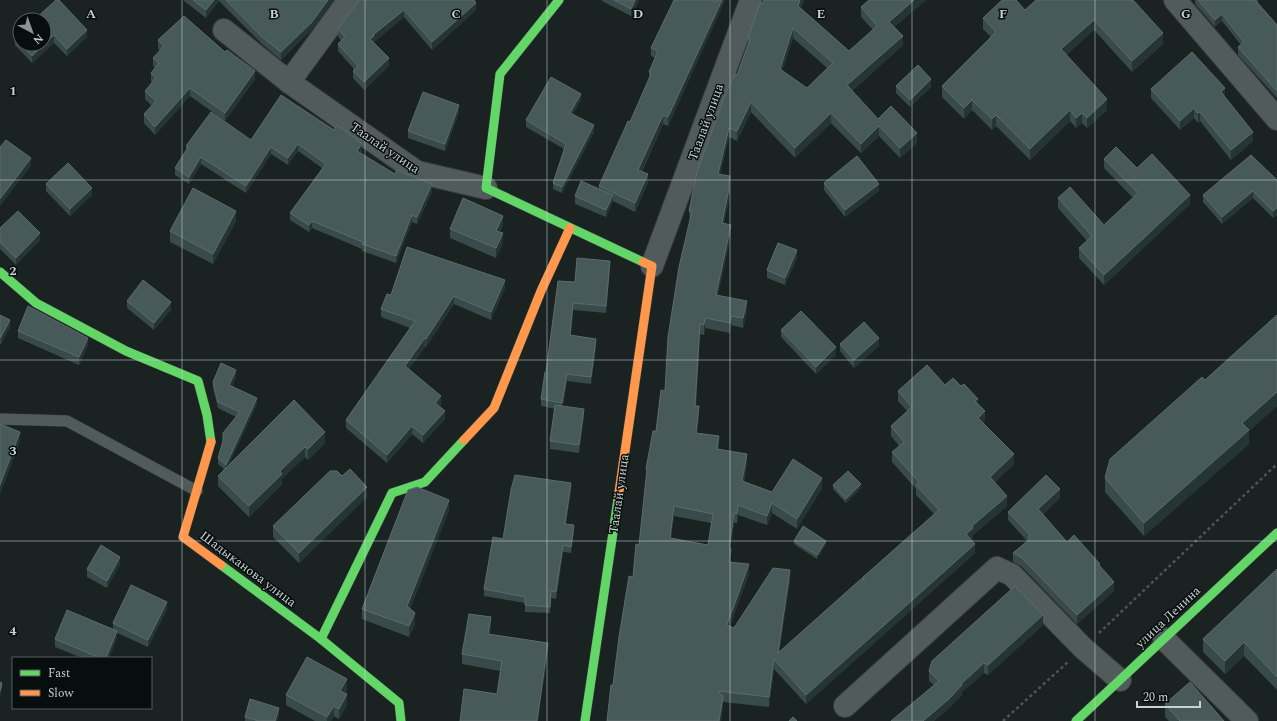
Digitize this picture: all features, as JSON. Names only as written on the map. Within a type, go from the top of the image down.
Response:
[{"type":"street","points":[[289,82],[349,0]]},
{"type":"street","points":[[486,188],[500,74],[559,0]]},
{"type":"street","name":"Таалай улица","points":[[585,721],[652,266],[751,0]]},
{"type":"street","points":[[1175,0],[1277,119]]},
{"type":"street","name":"Таалай улица","points":[[224,30],[289,82],[417,172],[486,188],[652,266]]},
{"type":"street","points":[[322,639],[392,493],[426,482],[494,408],[541,291],[570,228]]},
{"type":"street","name":"Шадыканова улица","points":[[0,272],[36,303],[126,351],[198,381],[208,415],[211,444],[183,537],[322,639],[399,703],[401,721]]},
{"type":"street","name":"улица Ленина","points":[[1076,721],[1277,533]]},
{"type":"street","points":[[845,706],[998,568],[1012,575],[1083,648],[1120,680]]},
{"type":"street","points":[[1164,639],[1247,721]]},
{"type":"lane","points":[[0,419],[67,421],[197,491]]},
{"type":"path","points":[[1003,721],[1083,648],[1277,464]]},
{"type":"building","points":[[56,0],[59,0],[87,30],[67,49],[54,35],[52,37],[52,12],[43,12]]},
{"type":"building","points":[[193,0],[214,0],[206,10]]},
{"type":"building","points":[[226,0],[328,0],[312,22],[281,52],[262,37]]},
{"type":"building","points":[[359,0],[474,0],[476,3],[432,42],[404,10],[370,39],[389,58],[364,82],[353,71],[358,66],[338,44],[345,37],[338,29]]},
{"type":"building","points":[[614,0],[635,0],[631,9]]},
{"type":"building","points":[[674,0],[722,0],[668,117],[663,115],[638,170],[648,174],[635,203],[599,186],[651,74],[649,72],[658,51],[651,48]]},
{"type":"building","points":[[764,0],[800,0],[798,6],[849,51],[877,26],[861,7],[869,0],[914,0],[889,22],[903,36],[847,85],[878,119],[891,106],[917,133],[900,148],[879,126],[861,144],[831,113],[795,148],[751,102],[737,131],[729,128],[718,174],[730,176],[722,223],[731,225],[716,295],[747,301],[743,318],[731,316],[730,323],[705,318],[704,325],[700,324],[695,406],[699,406],[696,433],[719,436],[717,449],[747,454],[742,481],[772,492],[793,459],[822,478],[797,519],[772,503],[767,516],[738,505],[737,514],[734,513],[729,549],[731,549],[729,562],[749,564],[727,625],[734,628],[773,568],[790,570],[778,653],[861,579],[865,580],[862,578],[939,510],[916,485],[919,482],[892,452],[904,442],[891,426],[912,407],[898,391],[927,365],[945,385],[953,378],[961,386],[964,384],[978,399],[975,401],[985,411],[978,418],[1014,454],[990,477],[1007,496],[972,526],[973,528],[966,534],[975,544],[806,695],[774,659],[769,697],[718,691],[723,697],[719,721],[607,721],[611,685],[613,685],[629,576],[633,577],[636,544],[639,545],[646,469],[653,431],[656,431],[661,390],[665,391],[668,337],[679,267],[692,211],[689,211],[697,172],[727,90],[735,74],[737,75],[750,39],[748,38],[760,3],[763,4]],"holes":[[[793,28],[833,63],[807,88],[780,69]],[[674,506],[713,514],[708,545],[670,538]]]},
{"type":"building","points":[[1002,0],[1016,0],[1025,10],[1036,0],[1133,0],[1163,33],[1132,61],[1094,20],[1061,49],[1107,99],[1087,118],[1082,113],[1076,118],[1070,110],[1030,149],[996,115],[992,119],[972,100],[964,108],[942,86],[996,32],[983,18]]},
{"type":"building","points":[[1198,0],[1255,0],[1277,25],[1277,91],[1238,47],[1244,42],[1222,14],[1215,20]]},
{"type":"building","points":[[184,16],[225,52],[227,50],[255,71],[225,113],[190,88],[155,127],[144,114],[156,101],[145,91],[156,78],[151,73],[159,63],[153,58],[164,46],[158,40]]},
{"type":"building","points":[[28,52],[36,52],[32,56]]},
{"type":"building","points":[[1192,52],[1225,88],[1221,92],[1253,132],[1231,150],[1200,112],[1198,113],[1194,108],[1180,121],[1151,89]]},
{"type":"building","points":[[918,65],[931,79],[910,100],[896,86]]},
{"type":"building","points":[[551,77],[581,94],[570,113],[594,125],[562,187],[553,183],[566,144],[526,120]]},
{"type":"building","points":[[423,92],[459,105],[445,144],[408,131]]},
{"type":"building","points":[[281,95],[334,130],[337,125],[362,144],[357,151],[395,174],[397,170],[432,184],[417,217],[412,215],[396,256],[362,244],[363,242],[312,221],[309,225],[290,213],[326,164],[298,144],[288,158],[271,147],[246,186],[201,157],[189,177],[175,168],[188,147],[186,146],[211,112],[251,140]]},
{"type":"building","points":[[6,140],[31,158],[0,199],[0,147]]},
{"type":"building","points":[[1116,147],[1137,168],[1152,154],[1190,195],[1104,275],[1079,248],[1092,236],[1058,198],[1070,187],[1104,225],[1138,193],[1104,159]]},
{"type":"building","points":[[1251,155],[1277,180],[1277,208],[1273,211],[1253,191],[1222,217],[1203,195]]},
{"type":"building","points":[[857,156],[879,184],[845,210],[824,183]]},
{"type":"building","points":[[68,163],[92,188],[70,209],[46,184]]},
{"type":"building","points":[[581,181],[613,195],[606,210],[575,196]]},
{"type":"building","points":[[193,188],[236,211],[213,254],[170,231]]},
{"type":"building","points":[[463,198],[503,216],[496,231],[503,233],[496,248],[450,229]]},
{"type":"building","points":[[18,211],[40,233],[16,258],[0,242],[0,228]]},
{"type":"building","points":[[778,243],[797,250],[785,278],[767,270]]},
{"type":"building","points":[[407,247],[505,280],[491,312],[454,296],[426,339],[425,338],[405,366],[441,396],[435,403],[445,411],[423,435],[412,426],[387,455],[346,420],[415,321],[381,309],[387,294],[391,295]]},
{"type":"building","points":[[577,258],[610,261],[606,306],[573,303],[570,335],[596,339],[591,377],[567,374],[562,403],[541,399],[558,281],[575,282]]},
{"type":"building","points":[[143,280],[171,302],[154,323],[127,301]]},
{"type":"building","points":[[28,306],[88,338],[79,357],[18,331]]},
{"type":"building","points":[[801,311],[836,347],[816,367],[781,330]]},
{"type":"building","points":[[0,315],[10,320],[1,337],[0,337]]},
{"type":"building","points":[[1277,315],[1277,392],[1242,423],[1249,430],[1144,523],[1105,478],[1110,459],[1202,377],[1205,380]]},
{"type":"building","points":[[864,322],[879,338],[854,360],[840,344]]},
{"type":"building","points":[[221,363],[236,370],[229,385],[257,398],[226,465],[218,458],[223,441],[223,433],[240,412],[218,402],[213,382]]},
{"type":"building","points":[[294,400],[325,432],[308,449],[305,447],[280,471],[282,474],[249,506],[218,476]]},
{"type":"building","points":[[555,405],[584,409],[579,445],[550,441]]},
{"type":"building","points":[[0,424],[20,432],[0,485]]},
{"type":"building","points":[[350,469],[367,487],[299,553],[273,526],[330,471],[337,471],[342,476]]},
{"type":"building","points":[[848,471],[861,484],[846,499],[833,485]]},
{"type":"building","points":[[515,475],[571,483],[565,524],[574,525],[571,547],[563,545],[556,592],[551,591],[550,607],[525,605],[525,597],[484,589],[493,537],[503,539]]},
{"type":"building","points":[[1046,475],[1060,489],[1038,509],[1067,542],[1074,535],[1114,582],[1077,615],[1021,557],[1013,553],[1030,539],[1028,537],[1030,535],[1008,512]]},
{"type":"building","points":[[417,487],[449,500],[407,606],[415,613],[409,626],[362,609],[408,490]]},
{"type":"building","points":[[803,526],[826,541],[817,555],[794,541]]},
{"type":"building","points":[[101,545],[120,557],[107,581],[87,569]]},
{"type":"building","points":[[1277,569],[1277,677],[1244,642],[1225,661],[1203,639]]},
{"type":"building","points":[[131,585],[167,602],[148,640],[113,623]]},
{"type":"building","points":[[1015,586],[1043,615],[988,665],[984,663],[961,684],[962,685],[949,699],[923,721],[891,721],[939,681],[929,671],[932,661]]},
{"type":"building","points":[[67,610],[117,631],[106,657],[98,657],[55,639]]},
{"type":"building","points":[[469,614],[491,617],[488,634],[548,643],[537,721],[460,721],[464,689],[497,694],[502,661],[462,654]]},
{"type":"building","points":[[307,657],[347,679],[340,691],[347,694],[339,709],[334,706],[327,717],[286,695]]},
{"type":"building","points":[[1190,682],[1224,721],[1180,721],[1165,704]]},
{"type":"building","points":[[250,699],[279,708],[275,721],[259,721],[245,717]]},
{"type":"building","points":[[793,717],[797,721],[789,721]]},
{"type":"traffic: fast","points":[[559,0],[500,74],[486,188],[643,262]]},
{"type":"traffic: fast","points":[[0,272],[36,303],[126,351],[198,381],[207,415],[211,442]]},
{"type":"traffic: fast","points":[[321,639],[392,493],[425,482],[464,440]]},
{"type":"traffic: fast","points":[[585,721],[618,499]]},
{"type":"traffic: fast","points":[[1076,721],[1277,533]]},
{"type":"traffic: fast","points":[[221,565],[321,639],[399,703],[401,721]]},
{"type":"traffic: slow","points":[[464,440],[494,408],[541,291],[570,228]]},
{"type":"traffic: slow","points":[[618,499],[652,266],[643,262]]},
{"type":"traffic: slow","points":[[211,442],[183,537],[221,565]]}]
